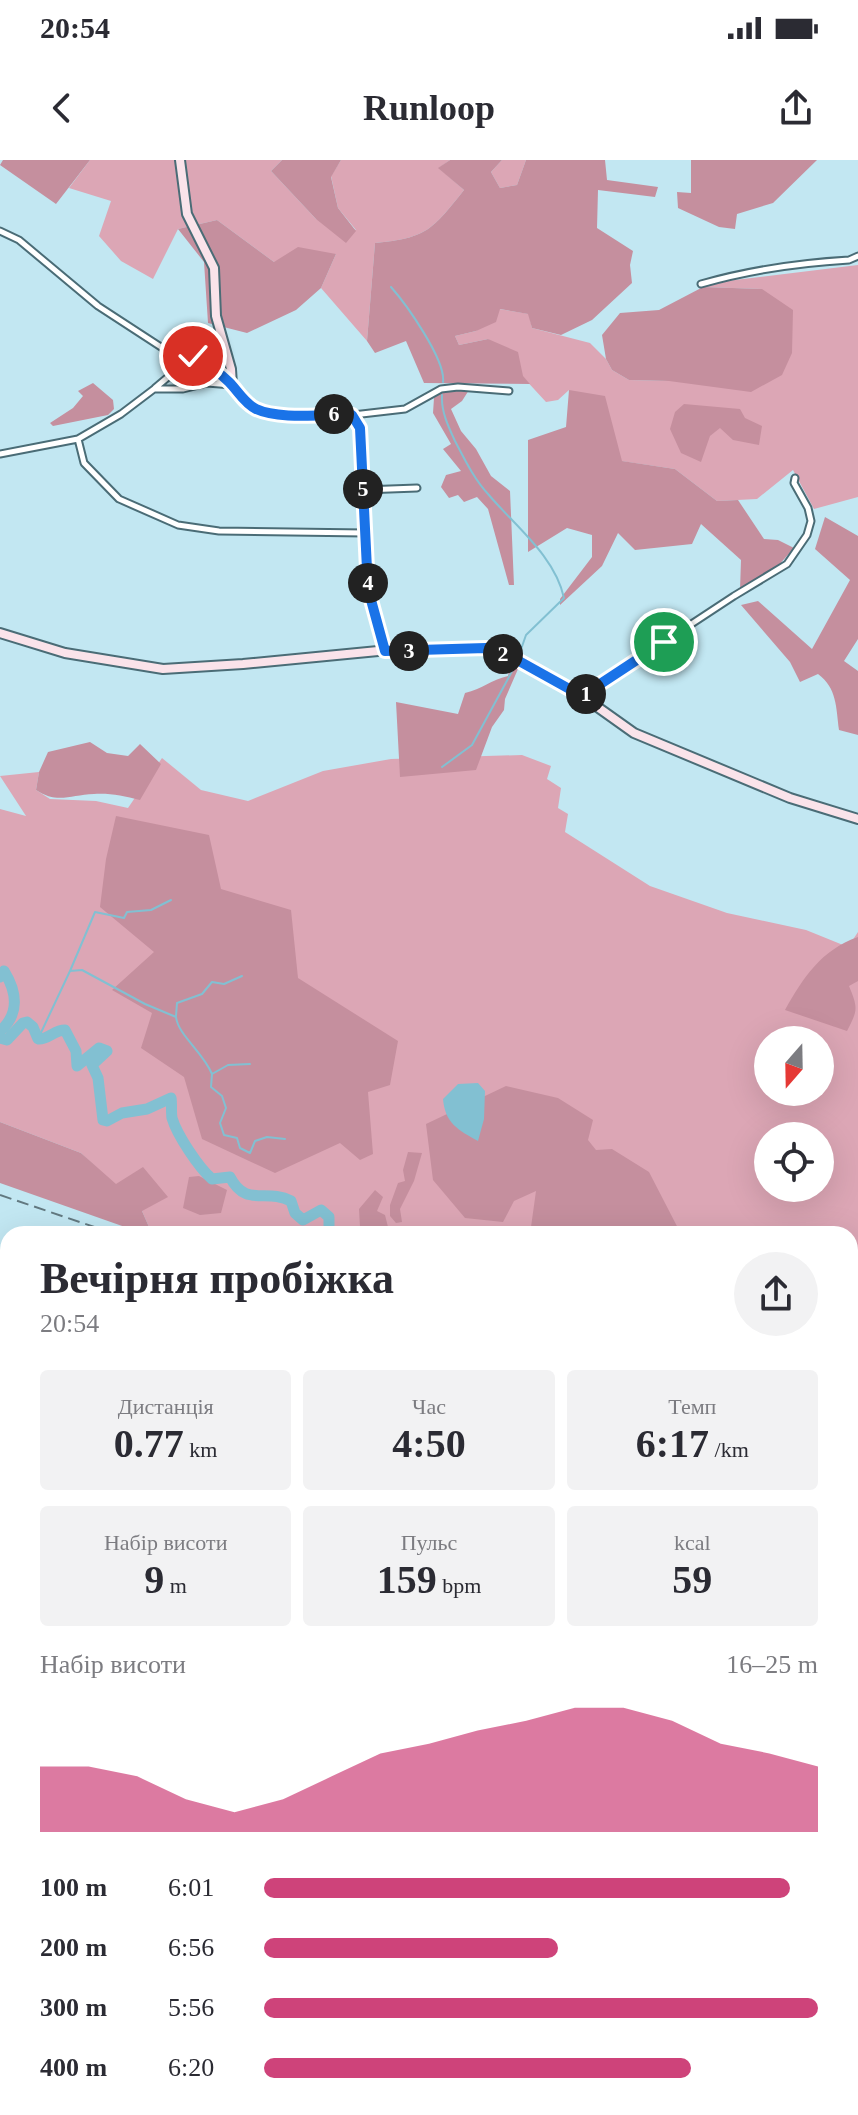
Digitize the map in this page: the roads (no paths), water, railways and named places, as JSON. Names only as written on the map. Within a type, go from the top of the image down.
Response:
[{"type":"street","points":[[180,160],[187,214],[214,268],[216,316],[231,369],[232,385]]},
{"type":"street","points":[[0,231],[19,240],[98,306],[164,349],[193,356],[214,367],[238,395],[256,409],[275,414],[352,415],[405,409],[441,389],[458,387],[509,391]]},
{"type":"street","points":[[701,284],[739,273],[793,264],[849,260],[858,256]]},
{"type":"street","points":[[0,454],[78,439],[121,414],[221,335]]},
{"type":"street","points":[[154,389],[183,389],[207,383],[232,385]]},
{"type":"street","points":[[352,415],[360,428],[368,589],[385,651]]},
{"type":"street","points":[[78,439],[84,463],[119,499],[178,525],[219,531],[365,533]]},
{"type":"street","points":[[582,696],[787,564],[807,535],[811,521],[808,508],[794,483],[795,478]]},
{"type":"street","points":[[363,490],[417,488]]},
{"type":"street","points":[[0,633],[65,653],[163,669],[385,651],[486,648],[510,656],[582,696],[634,733],[790,798],[858,819]]},
{"type":"water","points":[[478,1083],[485,1091],[484,1119],[478,1141],[454,1125],[446,1114],[443,1099],[458,1084]]},
{"type":"waterway","points":[[391,287],[432,347],[443,382]]},
{"type":"waterway","points":[[442,395],[448,424],[470,469],[543,555],[564,598],[526,635],[519,655]]},
{"type":"waterway","points":[[442,767],[472,745],[516,664]]},
{"type":"waterway","points":[[70,971],[95,912],[124,918],[127,912],[151,910],[171,900]]},
{"type":"waterway","points":[[38,1039],[70,971],[82,970],[176,1017],[181,1030],[212,1074],[228,1065],[250,1064]]},
{"type":"waterway","points":[[0,977],[4,971],[14,995],[11,1017],[0,1031]]},
{"type":"waterway","points":[[176,1016],[177,1003],[202,994],[212,982],[224,984],[242,976]]},
{"type":"waterway","points":[[0,1038],[7,1040],[27,1022],[38,1039],[65,1030],[76,1051],[77,1066],[99,1048],[107,1051],[92,1065],[98,1078],[103,1120],[147,1109],[171,1098],[172,1118],[179,1133],[212,1179],[230,1177],[236,1186],[250,1195],[291,1201],[295,1213],[303,1220],[321,1210],[329,1217],[329,1226]]},
{"type":"waterway","points":[[212,1074],[211,1087],[222,1096],[226,1108],[220,1123],[224,1135],[237,1138],[240,1148],[250,1153],[255,1141],[267,1137],[285,1139]]},
{"type":"railway","points":[[0,1195],[91,1226]]}]
